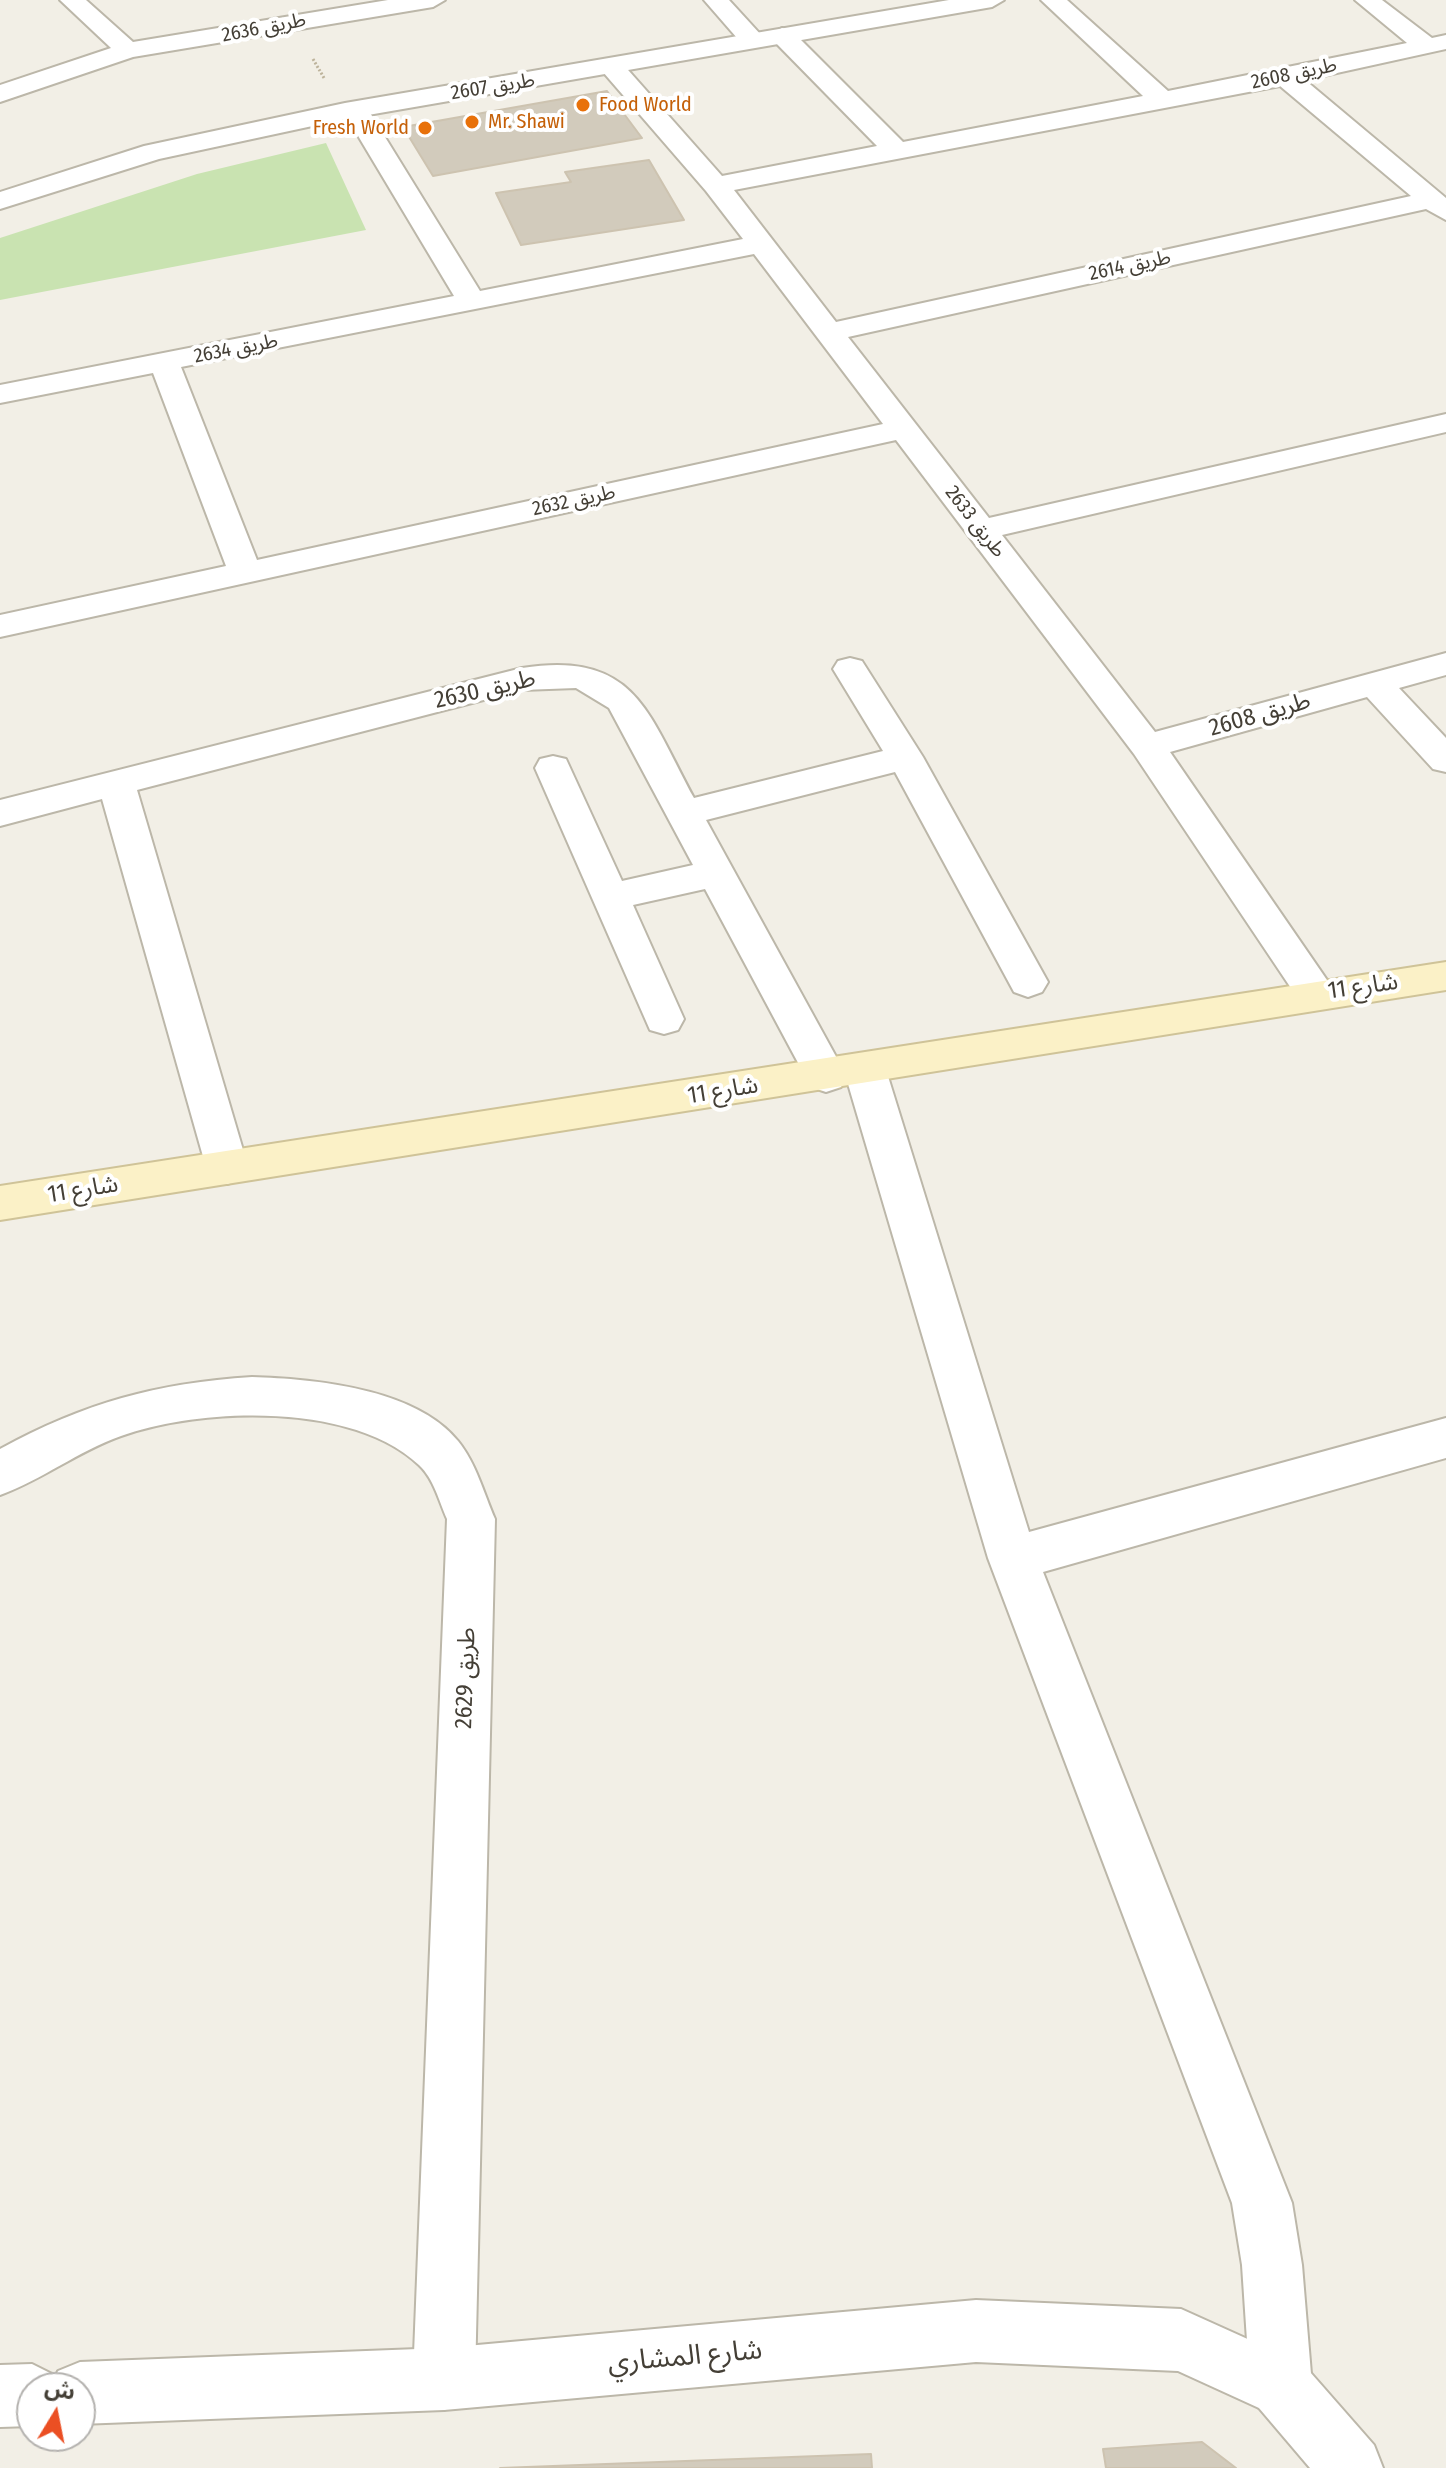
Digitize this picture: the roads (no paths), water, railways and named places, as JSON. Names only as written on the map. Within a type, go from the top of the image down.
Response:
[{"type":"main road","name":"شارع 11","points":[[0,1203],[845,1073],[1315,993],[1446,976]]},
{"type":"street","points":[[72,0],[128,50]]},
{"type":"street","name":"طريق 2636","points":[[0,94],[128,50],[398,2],[433,0]]},
{"type":"street","points":[[716,0],[753,41]]},
{"type":"street","name":"طريق 2607","points":[[0,201],[153,152],[350,110],[992,0]]},
{"type":"street","points":[[1053,0],[1161,99]]},
{"type":"street","name":"طريق 2608","points":[[1367,0],[1436,43]]},
{"type":"street","points":[[782,35],[896,150]]},
{"type":"street","name":"طريق 2608","points":[[716,185],[1285,77],[1436,43]]},
{"type":"street","name":"طريق 2633","points":[[612,67],[716,185],[1147,746],[1315,993]]},
{"type":"street","name":"طريق 2614","points":[[1285,77],[1439,206]]},
{"type":"street","points":[[350,110],[472,302]]},
{"type":"street","name":"طريق 2614","points":[[829,332],[1439,206]]},
{"type":"street","name":"طريق 2634","points":[[0,394],[762,244]]},
{"type":"street","points":[[164,363],[245,573]]},
{"type":"street","points":[[981,530],[1446,423]]},
{"type":"street","name":"طريق 2632","points":[[0,626],[903,429]]},
{"type":"street","name":"طريق 2608","points":[[1147,746],[1446,664]]},
{"type":"street","points":[[850,669],[905,757],[1028,982]]},
{"type":"street","name":"طريق 2630","points":[[0,813],[522,679],[561,675],[597,682],[623,701],[717,873],[845,1073],[1013,1558],[1262,2203],[1272,2265],[1281,2386]]},
{"type":"street","points":[[1374,683],[1446,760]]},
{"type":"street","points":[[684,813],[905,757]]},
{"type":"street","points":[[553,768],[664,1019]]},
{"type":"street","points":[[116,783],[227,1167]]},
{"type":"street","points":[[610,897],[717,873]]},
{"type":"street","name":"طريق 2629","points":[[0,1474],[34,1453],[135,1411],[235,1395],[355,1406],[407,1425],[439,1451],[471,1519],[444,2379]]},
{"type":"street","points":[[1013,1558],[1446,1438]]},
{"type":"street","name":"شارع المشاري","points":[[96,2392],[444,2379],[976,2331],[1181,2340],[1281,2386]]},
{"type":"street","points":[[1281,2386],[1351,2468]]},
{"type":"place","name":"Food World","points":[[583,105]]},
{"type":"place","name":"Mr. Shawi","points":[[472,122]]},
{"type":"place","name":"Fresh World","points":[[425,128]]}]
